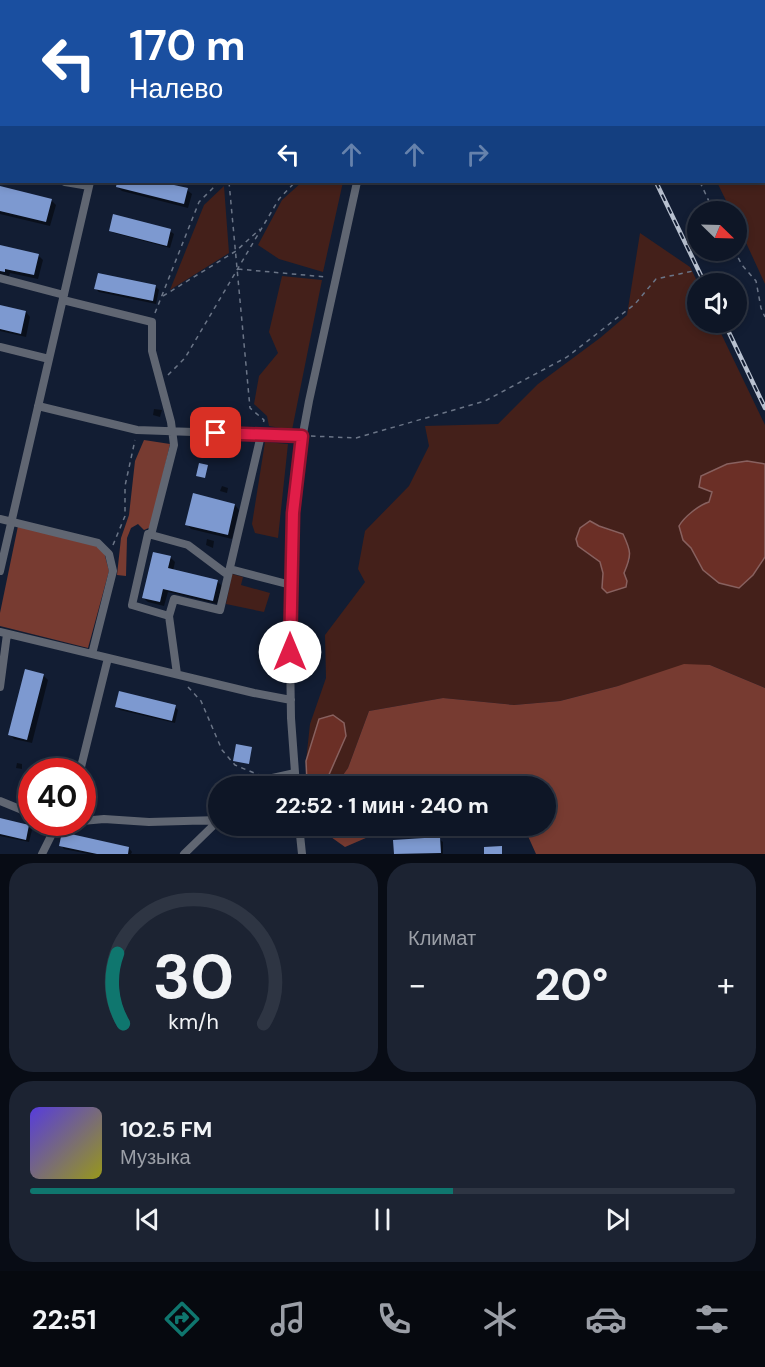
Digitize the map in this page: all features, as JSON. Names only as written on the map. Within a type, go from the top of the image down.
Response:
[{"type":"street","points":[[295,776],[291,700],[293,513],[302,436],[357,183]]},
{"type":"street","points":[[0,571],[90,184]]},
{"type":"street","points":[[0,278],[152,322],[152,351],[174,445],[151,535]]},
{"type":"street","points":[[0,347],[49,359]]},
{"type":"street","points":[[38,406],[137,430],[302,436]]},
{"type":"street","points":[[177,674],[169,616],[174,599],[220,610],[261,435]]},
{"type":"street","points":[[0,519],[98,543],[109,554],[113,571],[92,654]]},
{"type":"street","points":[[169,616],[132,605],[148,534],[188,545],[229,572],[291,585]]},
{"type":"street","points":[[0,687],[3,633],[291,700]]},
{"type":"street","points":[[83,758],[108,658]]},
{"type":"street","points":[[282,776],[295,773]]},
{"type":"street","points":[[0,801],[18,808]]},
{"type":"street","points":[[96,820],[149,822],[219,820],[184,854]]},
{"type":"street","points":[[42,854],[50,836]]},
{"type":"street","points":[[300,836],[302,854]]},
{"type":"path","points":[[152,322],[199,202],[218,183]]},
{"type":"path","points":[[230,183],[250,408],[264,420],[261,435]]},
{"type":"path","points":[[161,382],[185,358],[279,199],[294,183]]},
{"type":"path","points":[[700,183],[709,201]]},
{"type":"path","points":[[162,297],[236,251],[263,227]]},
{"type":"path","points":[[740,261],[756,281],[765,317]]},
{"type":"path","points":[[237,269],[336,278]]},
{"type":"path","points":[[302,436],[356,438],[485,401],[567,357],[635,304],[656,279],[698,270]]},
{"type":"path","points":[[109,554],[125,516],[125,486],[137,430]]},
{"type":"path","points":[[177,674],[201,701],[222,750],[235,765],[261,776]]},
{"type":"shaded area","points":[[301,183],[343,183],[323,272],[279,259],[258,245],[282,200]]},
{"type":"shaded area","points":[[717,183],[765,183],[765,284],[747,245],[747,201],[726,201]]},
{"type":"shaded area","points":[[224,186],[229,253],[170,290],[204,205]]},
{"type":"shaded area","points":[[640,233],[690,267],[693,273],[687,273],[687,333],[721,333],[765,425],[765,464],[747,461],[712,492],[709,503],[701,505],[683,520],[683,540],[691,547],[703,570],[753,575],[765,557],[765,688],[710,665],[560,701],[514,705],[443,698],[369,711],[348,768],[342,776],[328,776],[338,753],[319,720],[306,761],[310,724],[326,678],[325,635],[365,582],[358,569],[365,531],[409,486],[429,446],[425,426],[498,424],[538,384],[627,315]],"holes":[[[590,521],[610,529],[630,559],[624,573],[627,580],[603,573],[600,562],[578,546]]]},
{"type":"shaded area","points":[[282,276],[322,280],[292,430],[269,426],[267,416],[254,404],[259,376],[278,353],[269,332]]},
{"type":"shaded area","points":[[144,440],[170,444],[151,527],[144,530],[138,524],[131,528],[127,538],[126,576],[117,575],[121,538],[129,515],[135,461]]},
{"type":"shaded area","points":[[265,442],[288,444],[278,538],[255,533],[252,524]]},
{"type":"shaded area","points":[[747,461],[765,464],[765,557],[753,575],[739,588],[719,583],[703,570],[691,548],[683,540],[679,526],[692,512],[709,502],[712,492],[699,487],[701,476],[727,464]]},
{"type":"shaded area","points":[[590,521],[623,534],[630,553],[624,573],[627,581],[626,587],[607,593],[602,588],[603,573],[600,562],[578,546],[576,539],[580,528]]},
{"type":"shaded area","points":[[18,526],[95,545],[104,552],[109,571],[88,648],[0,626],[0,613]]},
{"type":"shaded area","points":[[232,574],[243,577],[241,585],[270,593],[264,612],[226,604]]},
{"type":"shaded area","points":[[684,664],[710,665],[765,688],[765,854],[536,854],[528,836],[556,836],[556,776],[342,776],[348,768],[369,711],[443,698],[514,705],[560,701],[618,686]]},
{"type":"shaded area","points":[[333,715],[344,723],[346,736],[328,776],[307,776],[306,761],[319,719]]},
{"type":"shaded area","points":[[330,836],[370,836],[345,847]]},
{"type":"building","points":[[117,183],[165,183],[188,188],[184,204],[116,187]]},
{"type":"building","points":[[0,186],[52,199],[46,222],[0,211]]},
{"type":"building","points":[[113,214],[171,229],[167,246],[109,231]]},
{"type":"building","points":[[0,245],[39,254],[34,275],[5,269],[5,272],[0,271]]},
{"type":"building","points":[[98,273],[156,285],[153,301],[94,289]]},
{"type":"building","points":[[0,305],[26,311],[21,334],[0,329]]},
{"type":"building","points":[[199,463],[208,465],[205,478],[196,476]]},
{"type":"building","points":[[193,493],[235,504],[228,535],[185,525]]},
{"type":"building","points":[[153,552],[171,556],[168,568],[218,580],[213,601],[163,589],[160,602],[142,598]]},
{"type":"building","points":[[25,669],[44,674],[27,740],[8,735]]},
{"type":"building","points":[[119,691],[176,705],[172,721],[115,707]]},
{"type":"building","points":[[236,744],[252,747],[249,764],[233,761]]},
{"type":"building","points":[[0,818],[18,822],[18,836],[27,836],[26,840],[0,834]]},
{"type":"building","points":[[61,836],[80,836],[129,847],[128,854],[97,854],[59,846]]},
{"type":"building","points":[[440,837],[441,853],[394,854],[393,840]]},
{"type":"building","points":[[502,846],[502,854],[484,854],[484,847]]},
{"type":"railway","points":[[656,183],[700,273]]},
{"type":"railway","points":[[729,333],[765,408]]},
{"type":"route","points":[[216,433],[302,436],[293,513],[290,652]]}]
